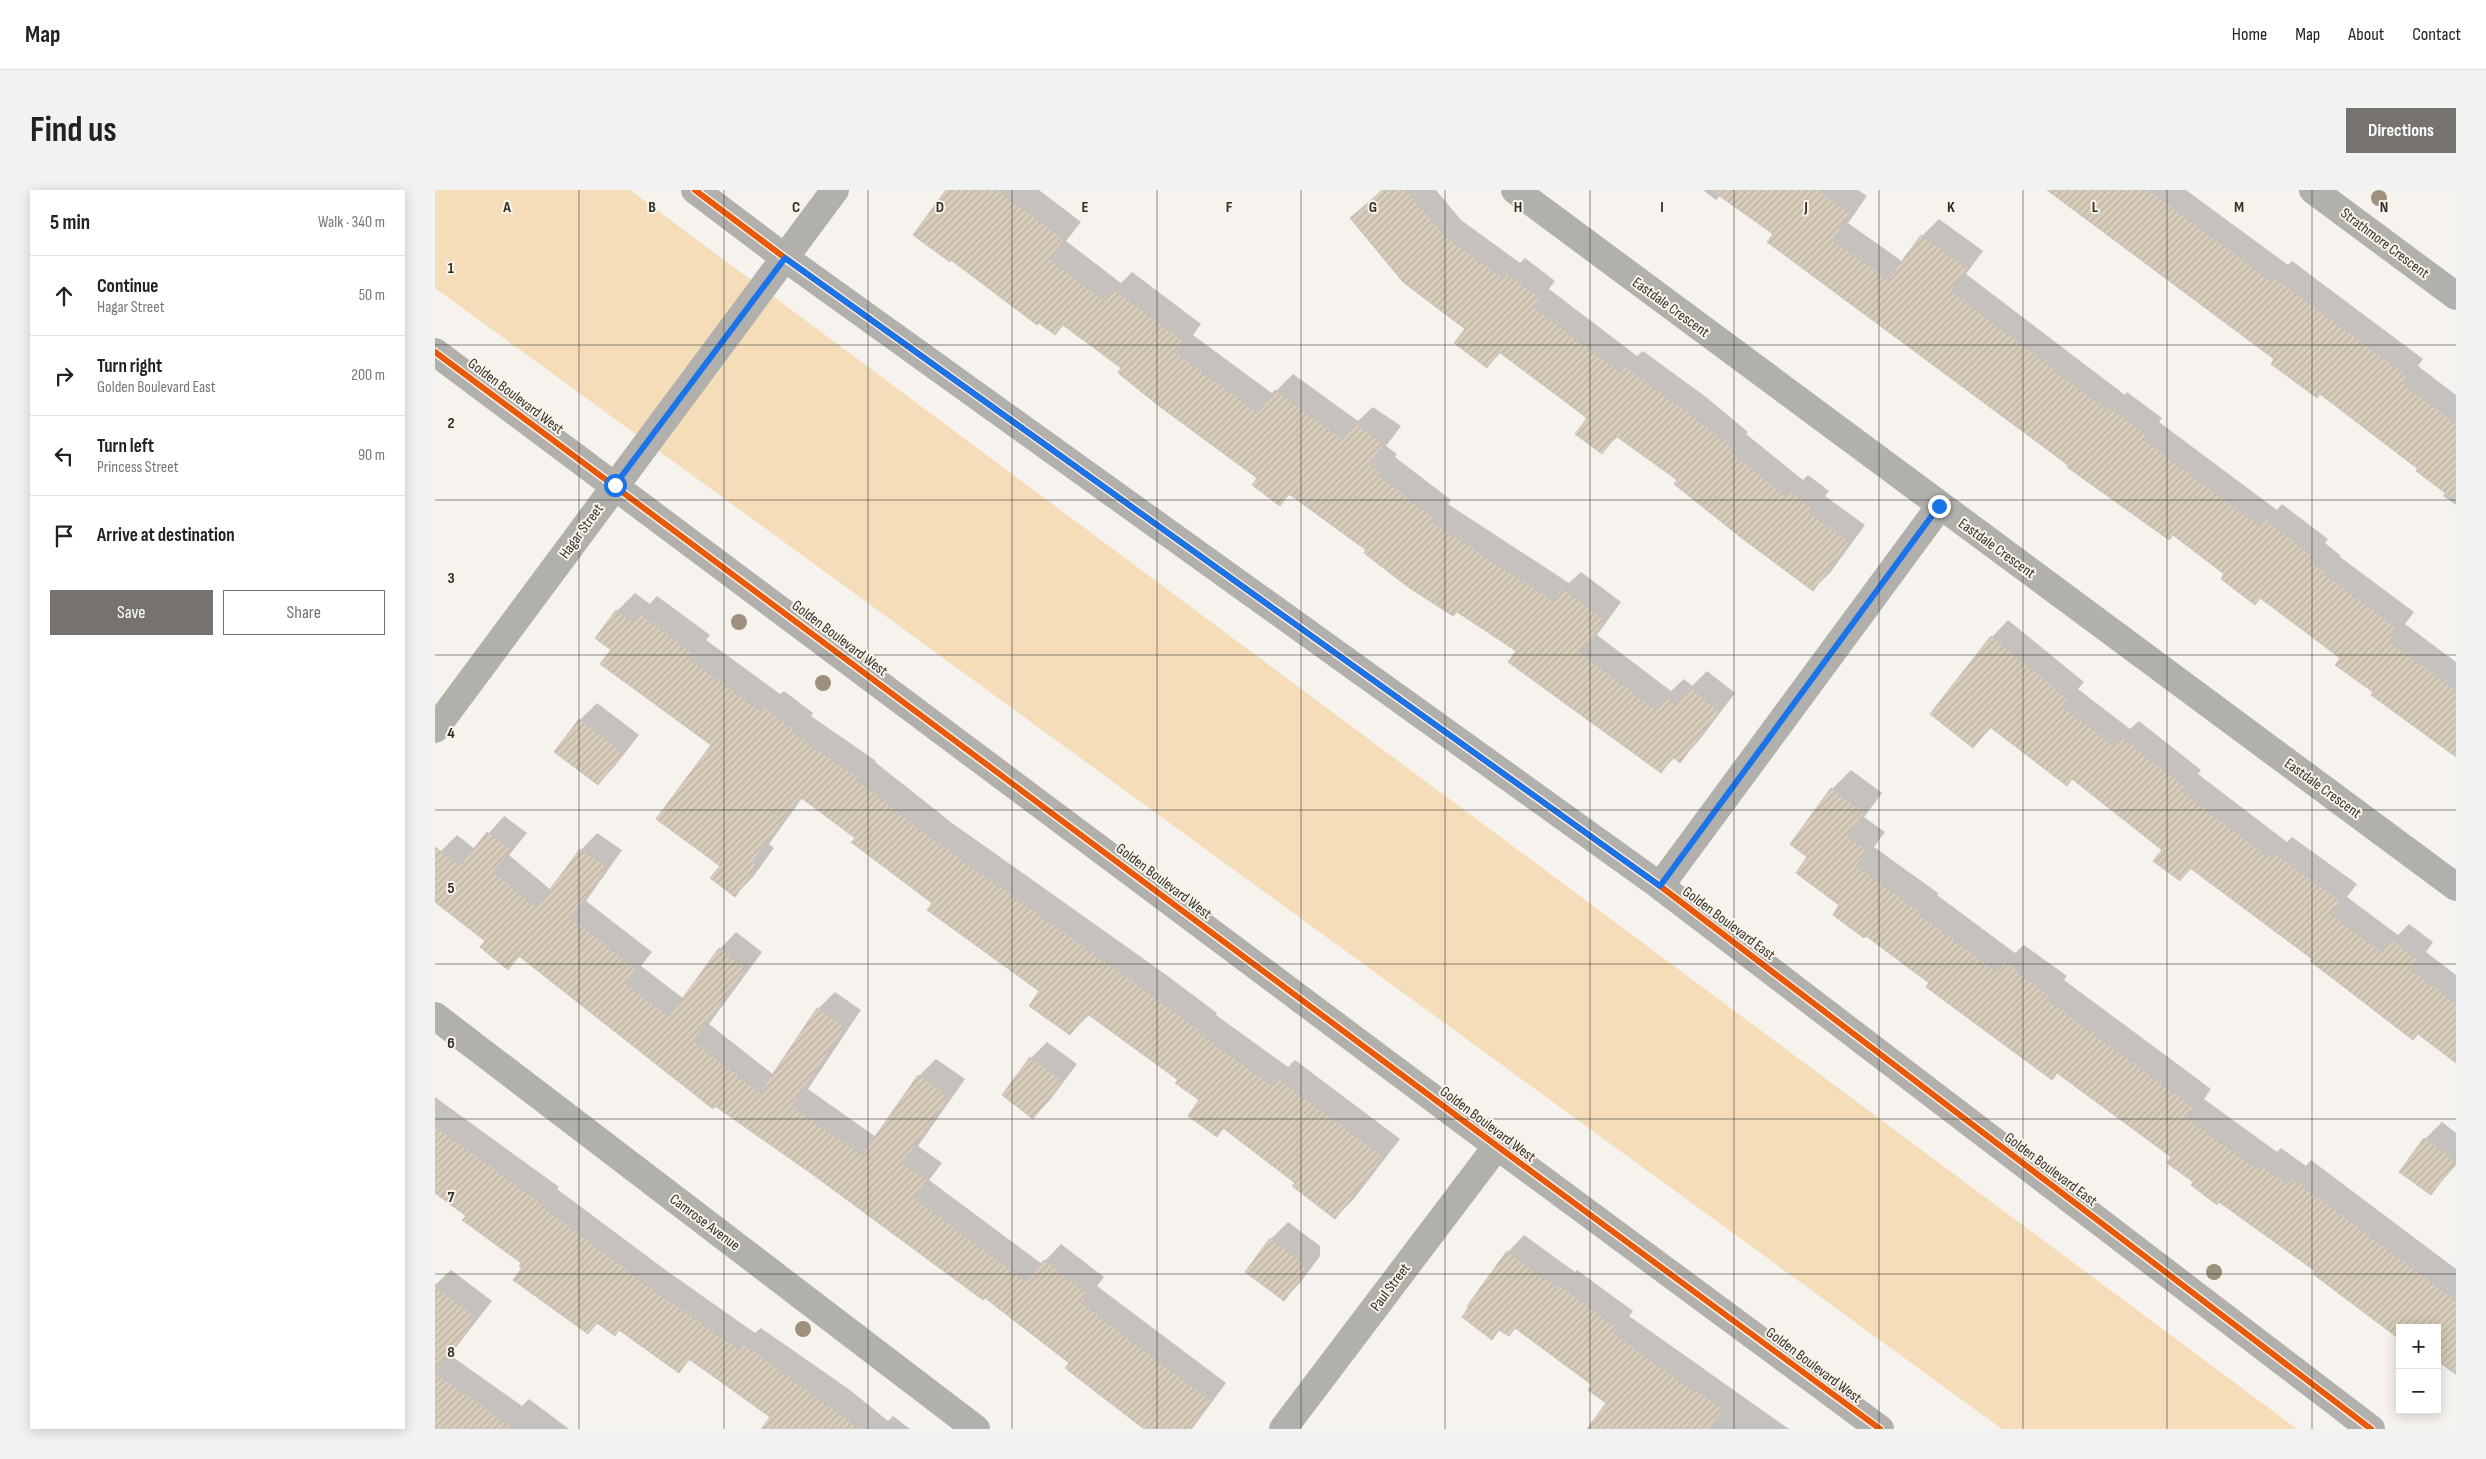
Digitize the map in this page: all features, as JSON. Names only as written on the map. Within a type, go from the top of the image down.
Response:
[{"type":"street","name":"Golden Boulevard East","points":[[695,190],[785,258],[1660,886],[2371,1429]]},
{"type":"street","name":"Hagar Street","points":[[435,729],[835,190]]},
{"type":"street","name":"Eastdale Crescent","points":[[1515,190],[1939,506],[2456,887]]},
{"type":"street","name":"Strathmore Crescent","points":[[2313,190],[2456,296]]},
{"type":"street","name":"Golden Boulevard West","points":[[435,352],[1497,1146],[1879,1429]]},
{"type":"street","points":[[1660,886],[1939,506]]},
{"type":"street","name":"Camrose Avenue","points":[[435,1016],[976,1429]]},
{"type":"street","name":"Paul Street","points":[[1283,1429],[1497,1146]]},
{"type":"shaded area","points":[[435,190],[630,190],[2297,1429],[2002,1429],[435,288]]},
{"type":"building","points":[[946,190],[998,190],[1064,240],[1049,259],[1104,301],[1113,289],[1184,342],[1176,353],[1258,413],[1275,390],[1343,440],[1355,423],[1384,444],[1369,464],[1381,472],[1378,475],[1434,518],[1432,522],[1553,601],[1562,588],[1605,620],[1580,653],[1654,709],[1665,696],[1675,704],[1689,687],[1719,711],[1680,763],[1673,757],[1661,773],[1508,662],[1516,651],[1457,612],[1453,616],[1408,587],[1364,553],[1366,550],[1289,494],[1280,506],[1252,485],[1257,478],[1159,406],[1118,373],[1121,368],[1063,325],[1055,335],[1039,323],[1037,325],[951,260],[950,262],[913,235]]},
{"type":"building","points":[[1383,190],[1406,190],[1445,236],[1503,279],[1507,274],[1540,298],[1533,307],[1621,373],[1625,367],[1689,413],[1733,449],[1731,452],[1786,497],[1790,491],[1813,508],[1809,513],[1849,542],[1813,591],[1739,536],[1674,484],[1677,480],[1616,436],[1602,454],[1575,434],[1587,418],[1499,352],[1487,368],[1454,343],[1465,329],[1403,282],[1350,218]]},
{"type":"building","points":[[1711,190],[1818,190],[1851,214],[1832,240],[1888,280],[1921,235],[1967,268],[1951,291],[2108,411],[2110,408],[2147,435],[2144,440],[2260,526],[2265,520],[2312,556],[2309,560],[2326,573],[2324,574],[2398,629],[2389,641],[2456,691],[2456,757],[2371,695],[2373,692],[2335,665],[2340,658],[2260,598],[2255,605],[2221,579],[2224,574],[2173,535],[2169,540],[2067,467],[2068,465],[1767,242],[1773,234]]},
{"type":"building","points":[[2047,190],[2148,190],[2271,281],[2274,277],[2407,376],[2402,383],[2456,424],[2456,501],[2416,471],[2418,469],[2320,394],[2317,398],[2271,364],[2274,359]]},
{"type":"building","points":[[616,610],[632,622],[639,613],[693,654],[689,659],[762,712],[765,708],[796,732],[794,734],[860,779],[858,781],[934,840],[1147,992],[1200,1031],[1199,1033],[1271,1085],[1276,1077],[1383,1157],[1335,1219],[1292,1186],[1295,1183],[1223,1128],[1217,1137],[1188,1116],[1199,1100],[1175,1083],[1178,1080],[1086,1013],[1070,1035],[1029,1006],[1039,991],[927,910],[932,903],[851,842],[855,838],[800,797],[752,862],[757,866],[735,897],[710,878],[720,866],[656,819],[711,745],[600,664],[611,650],[595,638]]},
{"type":"building","points":[[1991,636],[2068,699],[2062,706],[2114,746],[2121,737],[2185,787],[2182,791],[2270,859],[2274,853],[2341,902],[2331,914],[2382,953],[2392,940],[2417,959],[2410,969],[2456,1004],[2456,1063],[2418,1034],[2413,1040],[2310,961],[2312,959],[2190,868],[2180,881],[2153,861],[2162,850],[2072,779],[2067,786],[1990,727],[1973,748],[1930,714]]},
{"type":"building","points":[[579,719],[623,753],[598,785],[554,752]]},
{"type":"building","points":[[1831,788],[1864,813],[1847,836],[1867,851],[1856,866],[1920,912],[1919,914],[1997,972],[2005,962],[2049,995],[2046,999],[2194,1108],[2187,1118],[2258,1170],[2262,1166],[2287,1184],[2292,1178],[2456,1301],[2456,1373],[2441,1362],[2441,1324],[2396,1324],[2396,1336],[2313,1274],[2315,1271],[2219,1202],[2217,1205],[2191,1185],[2193,1182],[2167,1163],[2171,1157],[2057,1073],[2052,1080],[1926,987],[1929,983],[1866,936],[1864,938],[1833,915],[1839,905],[1796,873],[1807,857],[1790,844]]},
{"type":"building","points":[[487,832],[511,850],[493,872],[536,908],[580,849],[607,867],[571,918],[636,969],[625,983],[669,1017],[719,948],[746,969],[693,1041],[760,1093],[817,1008],[845,1027],[792,1106],[862,1155],[918,1075],[949,1097],[902,1163],[927,1180],[914,1198],[1027,1282],[1044,1260],[1088,1294],[1081,1303],[1211,1401],[1189,1429],[1144,1429],[1065,1368],[1069,1363],[985,1298],[983,1300],[812,1174],[715,1106],[713,1109],[519,956],[508,970],[480,947],[485,941],[435,902],[435,847],[460,866]]},
{"type":"building","points":[[1030,1057],[1062,1081],[1033,1119],[1002,1095]]},
{"type":"building","points":[[435,1127],[543,1204],[541,1206],[651,1288],[739,1350],[743,1344],[860,1429],[761,1429],[770,1417],[689,1359],[679,1373],[619,1330],[615,1336],[597,1323],[588,1334],[513,1280],[522,1268],[519,1266],[521,1263],[462,1220],[466,1216],[435,1193]]},
{"type":"building","points":[[2424,1138],[2456,1162],[2431,1195],[2399,1172]]},
{"type":"building","points":[[1270,1238],[1304,1263],[1304,1274],[1284,1301],[1245,1272]]},
{"type":"building","points":[[1507,1251],[1558,1288],[1560,1286],[1617,1328],[1613,1333],[1693,1391],[1695,1389],[1723,1410],[1709,1429],[1587,1429],[1606,1403],[1588,1390],[1592,1385],[1515,1328],[1509,1336],[1499,1330],[1492,1340],[1462,1317],[1469,1307],[1467,1306]]},
{"type":"building","points":[[435,1287],[471,1314],[471,1326],[435,1372]]},
{"type":"building","points":[[435,1373],[514,1429],[435,1429]]},
{"type":"cycle path","points":[[695,190],[785,258],[1660,886],[2371,1429]]},
{"type":"cycle path","points":[[435,352],[1497,1146],[1880,1429]]},
{"type":"route","points":[[615,485],[785,258],[1660,886],[1939,506]]}]
